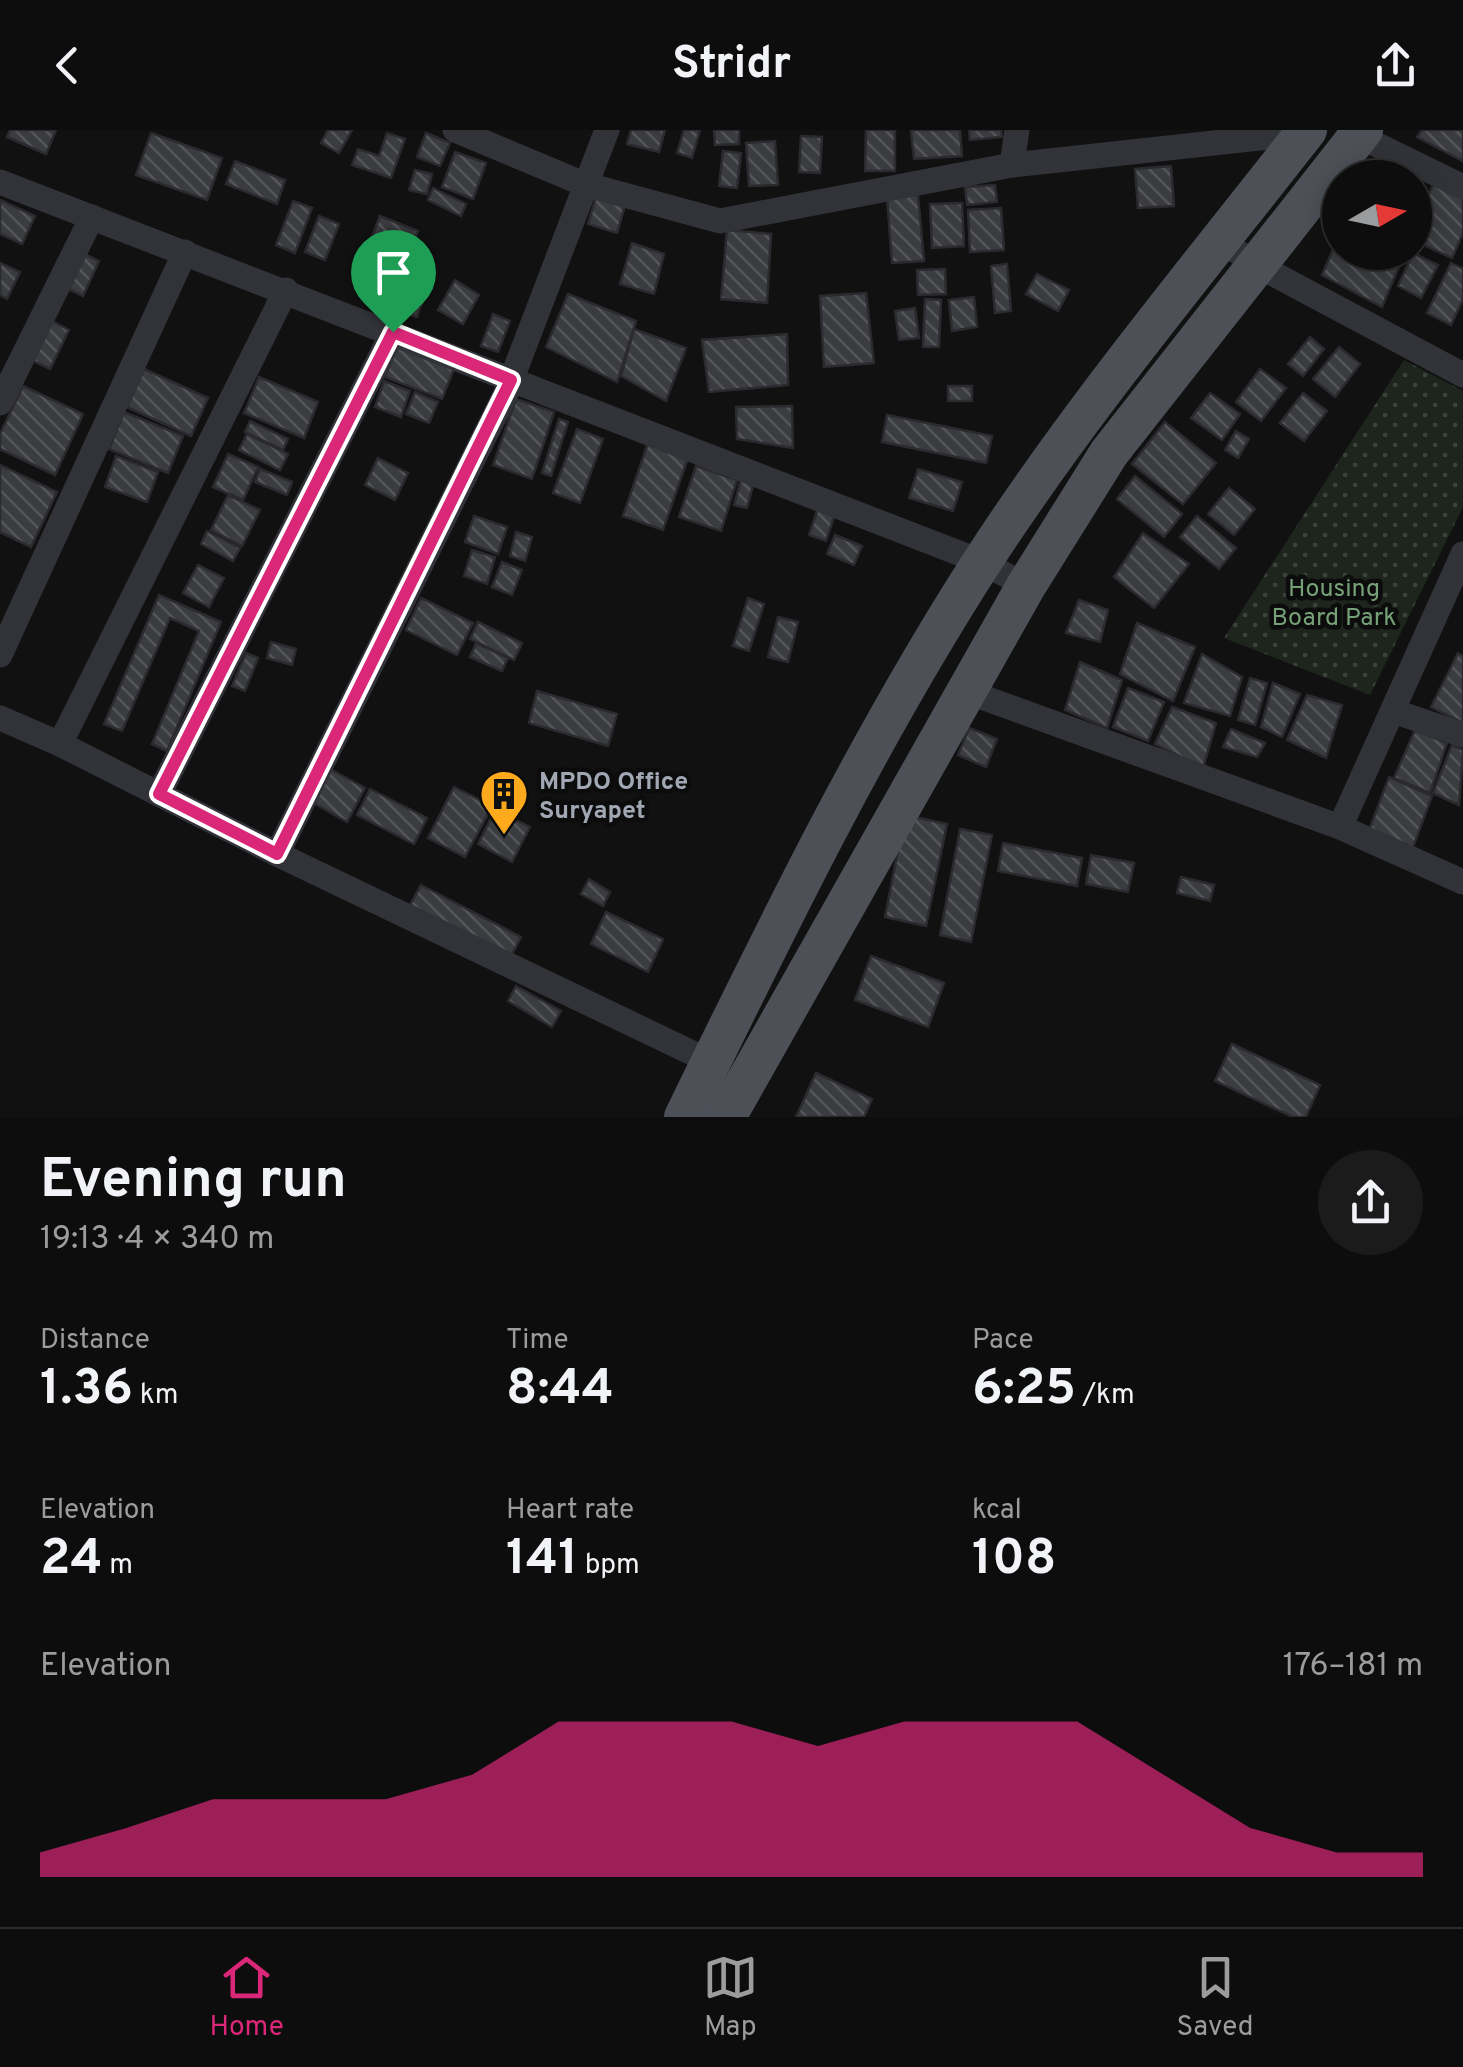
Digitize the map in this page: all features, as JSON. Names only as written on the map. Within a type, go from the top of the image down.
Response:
[{"type":"main road","points":[[684,1117],[832,817],[982,562],[1306,132]]},
{"type":"main road","points":[[726,1117],[1026,586],[1109,453],[1361,133]]},
{"type":"street","points":[[455,130],[584,184],[720,221],[1012,165],[1306,132]]},
{"type":"street","points":[[277,854],[511,380],[607,130]]},
{"type":"street","points":[[1012,165],[1017,130]]},
{"type":"street","points":[[1361,133],[1463,188]]},
{"type":"street","points":[[0,182],[982,562],[1026,586]]},
{"type":"street","points":[[0,403],[92,216]]},
{"type":"street","points":[[1222,241],[1255,264],[1463,375]]},
{"type":"street","points":[[0,656],[185,252]]},
{"type":"street","points":[[60,744],[286,290]]},
{"type":"street","points":[[159,794],[393,332]]},
{"type":"street","points":[[1340,827],[1463,554]]},
{"type":"street","points":[[968,692],[1340,827],[1463,882]]},
{"type":"street","points":[[1393,711],[1463,736]]},
{"type":"street","points":[[0,718],[711,1062]]},
{"type":"green space","name":"Housing Board Park","points":[[1404,360],[1463,391],[1463,507],[1370,695],[1224,638]]},
{"type":"building","points":[[10,130],[56,130],[46,154],[7,137]]},
{"type":"building","points":[[328,130],[352,130],[339,153],[321,143]]},
{"type":"building","points":[[631,130],[665,130],[659,152],[627,144]]},
{"type":"building","points":[[684,130],[700,130],[692,158],[677,153]]},
{"type":"building","points":[[714,130],[739,130],[739,144],[715,145]]},
{"type":"building","points":[[866,130],[895,130],[895,171],[865,171]]},
{"type":"building","points":[[911,130],[960,130],[962,156],[914,159]]},
{"type":"building","points":[[969,130],[1001,130],[1002,137],[970,140]]},
{"type":"building","points":[[1422,130],[1463,130],[1463,161],[1417,137]]},
{"type":"building","points":[[151,133],[222,158],[207,200],[136,175]]},
{"type":"building","points":[[387,133],[405,139],[391,178],[352,165],[358,149],[379,156]]},
{"type":"building","points":[[426,133],[450,143],[440,166],[417,157]]},
{"type":"building","points":[[801,136],[822,137],[820,173],[799,172]]},
{"type":"building","points":[[775,141],[778,185],[749,186],[746,143]]},
{"type":"building","points":[[723,151],[741,153],[737,188],[719,186]]},
{"type":"building","points":[[455,152],[486,163],[473,199],[442,187]]},
{"type":"building","points":[[235,161],[285,180],[277,204],[226,184]]},
{"type":"building","points":[[1171,166],[1174,206],[1138,208],[1135,169]]},
{"type":"building","points":[[415,170],[432,174],[427,194],[409,190]]},
{"type":"building","points":[[1434,183],[1463,196],[1463,233],[1452,258],[1432,249]]},
{"type":"building","points":[[995,185],[997,202],[967,205],[965,187]]},
{"type":"building","points":[[433,188],[466,204],[461,216],[428,200]]},
{"type":"building","points":[[597,194],[626,202],[617,233],[588,224]]},
{"type":"building","points":[[918,195],[924,261],[892,263],[887,197]]},
{"type":"building","points":[[0,200],[35,216],[22,244],[0,234]]},
{"type":"building","points":[[293,201],[312,208],[295,253],[276,245]]},
{"type":"building","points":[[962,203],[964,246],[932,248],[930,204]]},
{"type":"building","points":[[1001,208],[1004,250],[970,252],[968,210]]},
{"type":"building","points":[[319,216],[339,224],[325,260],[305,252]]},
{"type":"building","points":[[380,216],[418,231],[395,292],[357,276]]},
{"type":"building","points":[[727,230],[771,234],[767,303],[721,299]]},
{"type":"building","points":[[632,243],[664,254],[654,294],[620,284]]},
{"type":"building","points":[[76,250],[99,261],[83,296],[60,285]]},
{"type":"building","points":[[1432,262],[1438,265],[1421,298],[1398,286],[1405,270],[1432,270]]},
{"type":"building","points":[[0,263],[20,272],[7,299],[0,295]]},
{"type":"building","points":[[1451,263],[1463,269],[1463,299],[1451,325],[1427,313]]},
{"type":"building","points":[[1007,264],[1011,311],[995,313],[991,266]]},
{"type":"building","points":[[945,269],[946,294],[918,295],[917,270]]},
{"type":"building","points":[[1324,270],[1398,270],[1382,307],[1322,275]]},
{"type":"building","points":[[1037,274],[1069,290],[1058,311],[1026,294]]},
{"type":"building","points":[[455,280],[479,295],[463,324],[438,310]]},
{"type":"building","points":[[415,284],[427,289],[417,317],[405,313]]},
{"type":"building","points":[[866,293],[874,363],[824,367],[820,296]]},
{"type":"building","points":[[568,294],[636,321],[617,382],[546,347]]},
{"type":"building","points":[[974,297],[977,327],[952,331],[949,300]]},
{"type":"building","points":[[925,299],[941,300],[939,347],[923,347]]},
{"type":"building","points":[[915,308],[919,338],[899,340],[895,311]]},
{"type":"building","points":[[493,314],[510,321],[498,352],[481,346]]},
{"type":"building","points":[[52,321],[69,330],[50,369],[33,361]]},
{"type":"building","points":[[634,329],[686,348],[666,401],[621,376]]},
{"type":"building","points":[[787,334],[788,385],[709,392],[702,340]]},
{"type":"building","points":[[1310,337],[1324,349],[1303,376],[1288,364]]},
{"type":"building","points":[[398,344],[455,366],[442,399],[385,377]]},
{"type":"building","points":[[1339,347],[1360,364],[1335,397],[1313,379]]},
{"type":"building","points":[[144,369],[208,398],[191,436],[127,407]]},
{"type":"building","points":[[1260,369],[1286,388],[1261,421],[1236,402]]},
{"type":"building","points":[[259,377],[318,402],[304,438],[244,413]]},
{"type":"building","points":[[384,381],[410,391],[401,417],[375,407]]},
{"type":"building","points":[[23,386],[83,414],[55,475],[0,449],[0,434]]},
{"type":"building","points":[[948,386],[972,386],[972,401],[948,401]]},
{"type":"building","points":[[415,392],[438,402],[429,423],[406,414]]},
{"type":"building","points":[[1210,393],[1240,414],[1222,440],[1191,418]]},
{"type":"building","points":[[1303,393],[1327,411],[1304,441],[1280,423]]},
{"type":"building","points":[[516,399],[554,412],[532,479],[493,465]]},
{"type":"building","points":[[792,406],[793,448],[737,439],[736,407]]},
{"type":"building","points":[[124,412],[183,436],[168,473],[109,449]]},
{"type":"building","points":[[887,415],[992,436],[986,463],[882,442]]},
{"type":"building","points":[[559,419],[568,422],[551,476],[542,473]]},
{"type":"building","points":[[250,421],[288,439],[283,450],[245,432]]},
{"type":"building","points":[[1165,422],[1216,463],[1183,504],[1132,464]]},
{"type":"building","points":[[577,429],[603,439],[580,503],[553,493]]},
{"type":"building","points":[[1236,431],[1249,439],[1238,458],[1225,450]]},
{"type":"building","points":[[247,434],[288,454],[280,470],[239,450]]},
{"type":"building","points":[[648,443],[688,458],[663,530],[623,516]]},
{"type":"building","points":[[228,454],[258,467],[243,500],[213,487]]},
{"type":"building","points":[[116,456],[158,472],[147,502],[105,487]]},
{"type":"building","points":[[378,458],[408,473],[395,500],[365,485]]},
{"type":"building","points":[[0,465],[57,492],[31,547],[0,532]]},
{"type":"building","points":[[696,466],[737,480],[721,531],[679,517]]},
{"type":"building","points":[[260,469],[292,482],[287,495],[255,482]]},
{"type":"building","points":[[918,469],[962,482],[953,511],[909,498]]},
{"type":"building","points":[[1135,476],[1182,514],[1164,537],[1117,499]]},
{"type":"building","points":[[741,479],[754,482],[747,508],[734,505]]},
{"type":"building","points":[[1229,488],[1255,509],[1234,535],[1208,514]]},
{"type":"building","points":[[228,495],[260,510],[242,546],[211,530]]},
{"type":"building","points":[[818,508],[835,514],[826,541],[809,535]]},
{"type":"building","points":[[474,516],[507,527],[498,554],[465,542]]},
{"type":"building","points":[[1197,516],[1236,548],[1219,569],[1180,537]]},
{"type":"building","points":[[207,531],[240,548],[233,561],[201,544]]},
{"type":"building","points":[[516,532],[532,537],[525,561],[510,556]]},
{"type":"building","points":[[1143,533],[1189,564],[1154,608],[1114,577]]},
{"type":"building","points":[[835,535],[862,546],[854,565],[827,554]]},
{"type":"building","points":[[472,550],[495,557],[487,584],[464,576]]},
{"type":"building","points":[[502,562],[522,570],[512,595],[492,587]]},
{"type":"building","points":[[198,565],[224,578],[209,607],[183,593]]},
{"type":"building","points":[[159,595],[221,622],[167,751],[152,744],[199,631],[170,618],[122,731],[104,724]]},
{"type":"building","points":[[421,598],[473,623],[457,655],[406,630]]},
{"type":"building","points":[[748,598],[764,604],[749,651],[733,646]]},
{"type":"building","points":[[1079,600],[1108,610],[1100,642],[1066,633]]},
{"type":"building","points":[[778,617],[798,622],[788,662],[768,657]]},
{"type":"building","points":[[478,622],[522,643],[514,660],[470,639]]},
{"type":"building","points":[[1137,623],[1195,647],[1173,701],[1120,674]]},
{"type":"building","points":[[271,642],[296,649],[292,665],[267,658]]},
{"type":"building","points":[[476,643],[508,658],[502,671],[470,657]]},
{"type":"building","points":[[246,653],[258,658],[245,691],[232,686]]},
{"type":"building","points":[[1458,653],[1463,656],[1463,723],[1431,707]]},
{"type":"building","points":[[1202,654],[1242,677],[1230,716],[1184,703]]},
{"type":"building","points":[[1080,662],[1122,680],[1107,728],[1065,710]]},
{"type":"building","points":[[1250,678],[1267,683],[1255,725],[1238,720]]},
{"type":"building","points":[[1273,683],[1300,694],[1282,737],[1261,727]]},
{"type":"building","points":[[1128,688],[1164,702],[1148,741],[1113,727]]},
{"type":"building","points":[[537,691],[617,714],[608,746],[529,723]]},
{"type":"building","points":[[1307,695],[1342,705],[1326,758],[1287,740]]},
{"type":"building","points":[[1172,707],[1216,723],[1203,768],[1155,744]]},
{"type":"building","points":[[969,728],[997,739],[986,767],[958,755]]},
{"type":"building","points":[[1231,729],[1265,743],[1257,757],[1223,747]]},
{"type":"building","points":[[1415,730],[1447,743],[1430,793],[1394,778]]},
{"type":"building","points":[[1452,745],[1463,750],[1459,805],[1433,793]]},
{"type":"building","points":[[330,769],[365,788],[347,822],[312,802]]},
{"type":"building","points":[[1389,777],[1432,796],[1412,850],[1368,833]]},
{"type":"building","points":[[454,787],[492,806],[465,857],[428,838]]},
{"type":"building","points":[[370,789],[427,818],[414,844],[357,815]]},
{"type":"building","name":"MPDO Office Suryapet","points":[[495,810],[530,827],[512,862],[478,844]]},
{"type":"building","points":[[905,815],[947,824],[926,926],[885,917]]},
{"type":"building","points":[[960,829],[992,835],[971,942],[940,935]]},
{"type":"building","points":[[1003,843],[1082,858],[1077,886],[998,871]]},
{"type":"building","points":[[1091,855],[1134,863],[1128,892],[1086,884]]},
{"type":"building","points":[[1181,877],[1214,885],[1210,901],[1177,893]]},
{"type":"building","points":[[589,879],[610,892],[603,906],[581,894]]},
{"type":"building","points":[[421,885],[521,937],[510,958],[410,905]]},
{"type":"building","points":[[606,912],[663,939],[648,972],[591,944]]},
{"type":"building","points":[[871,956],[944,983],[928,1027],[855,1000]]},
{"type":"building","points":[[516,986],[561,1011],[552,1027],[508,1001]]},
{"type":"building","points":[[1232,1044],[1320,1085],[1306,1117],[1293,1117],[1215,1081]]},
{"type":"building","points":[[816,1073],[872,1099],[864,1117],[796,1117]]},
{"type":"place","name":"MPDO Office Suryapet","points":[[504,836]]},
{"type":"route","points":[[393,332],[511,380],[277,854],[159,794],[393,332]]}]
